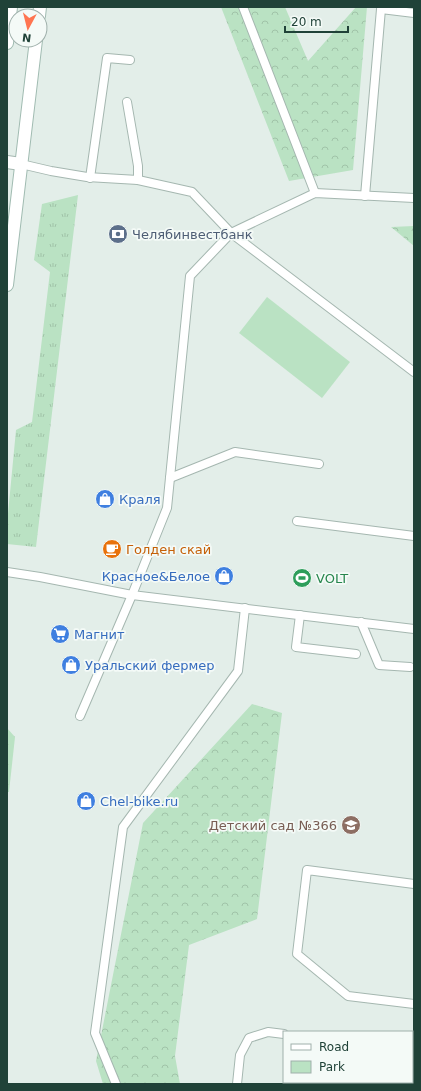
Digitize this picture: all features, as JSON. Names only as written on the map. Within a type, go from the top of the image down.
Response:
[{"type":"main road","points":[[7,43],[11,7]]},
{"type":"main road","points":[[7,285],[35,48]]},
{"type":"main road","points":[[7,162],[21,164]]},
{"type":"lane","points":[[243,7],[315,193]]},
{"type":"lane","points":[[365,196],[381,9],[414,13]]},
{"type":"lane","points":[[90,178],[107,58],[130,60]]},
{"type":"lane","points":[[127,102],[138,166],[138,180]]},
{"type":"lane","points":[[21,164],[90,178],[138,180],[192,192],[231,233],[414,372]]},
{"type":"lane","points":[[80,716],[132,595],[167,508],[190,276],[231,233],[315,193],[414,198]]},
{"type":"lane","points":[[170,478],[235,452],[319,464]]},
{"type":"lane","points":[[297,521],[414,536]]},
{"type":"lane","points":[[7,572],[132,595],[414,629]]},
{"type":"lane","points":[[116,1084],[95,1033],[123,827],[238,671],[246,608]]},
{"type":"lane","points":[[300,615],[296,647],[356,654]]},
{"type":"lane","points":[[361,622],[379,665],[410,667]]},
{"type":"lane","points":[[414,884],[307,870],[297,954],[348,996],[414,1004]]},
{"type":"lane","points":[[237,1084],[240,1055],[249,1038],[268,1032],[283,1034]]},
{"type":"green space","points":[[221,7],[285,7],[308,61],[356,7],[367,7],[353,170],[289,181]]},
{"type":"green space","points":[[78,195],[36,547],[7,544],[7,524],[16,430],[32,422],[50,272],[34,260],[42,204]]},
{"type":"green space","points":[[414,226],[414,246],[391,227]]},
{"type":"green space","points":[[267,297],[350,362],[322,398],[239,333]]},
{"type":"green space","points":[[252,704],[282,713],[257,919],[189,945],[175,1056],[180,1084],[103,1084],[96,1061],[143,823]]},
{"type":"green space","points":[[7,728],[15,737],[9,792],[7,792]]},
{"type":"place","name":"Челябинвестбанк","points":[[118,234]]},
{"type":"place","name":"Краля","points":[[105,499]]},
{"type":"place","name":"Голден скай","points":[[112,549]]},
{"type":"place","name":"Красное&Белое","points":[[224,576]]},
{"type":"place","name":"VOLT","points":[[302,578]]},
{"type":"place","name":"Магнит","points":[[60,634]]},
{"type":"place","name":"Уральский фермер","points":[[71,665]]},
{"type":"place","name":"Chel-bike.ru","points":[[86,801]]},
{"type":"place","name":"Детский сад №366","points":[[351,825]]}]
